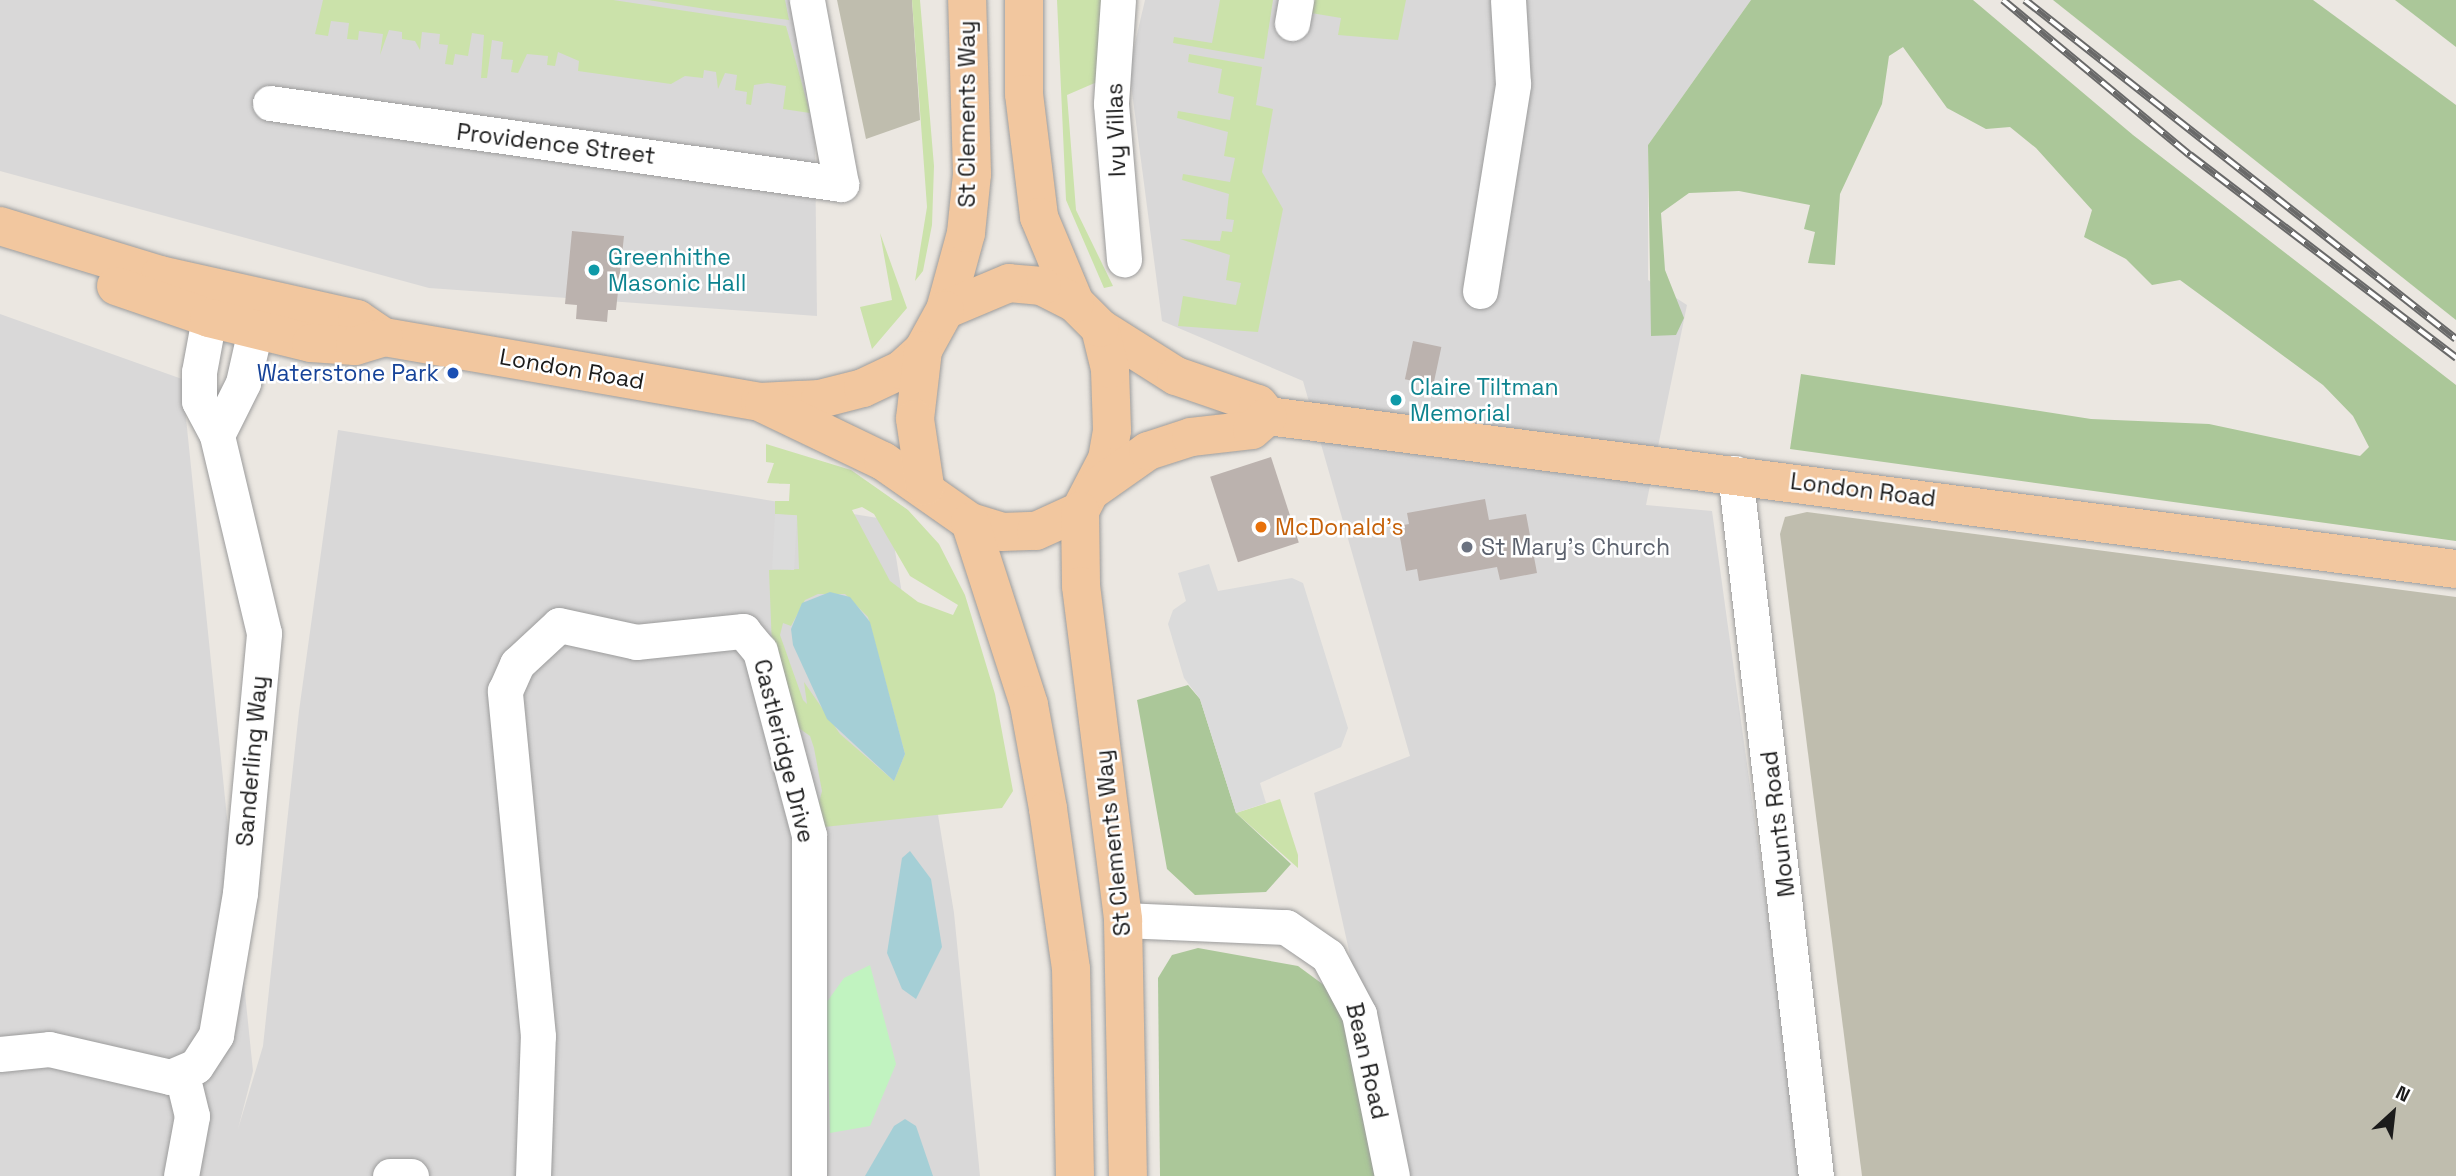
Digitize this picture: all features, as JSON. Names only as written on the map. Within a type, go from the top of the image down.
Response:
[{"type":"main road","name":"St Clements Way","points":[[946,310],[966,233],[972,174],[967,0]]},
{"type":"main road","points":[[1024,0],[1024,94],[1040,217],[1088,316],[1110,369],[1112,430],[1087,500]]},
{"type":"main road","name":"London Road","points":[[0,226],[65,250],[357,319],[384,337],[760,402],[820,399],[863,388],[901,370],[923,350]]},
{"type":"main road","name":"London Road","points":[[65,250],[88,275],[209,318],[255,330],[355,346],[384,337]]},
{"type":"main road","points":[[1088,316],[1042,286],[1009,283],[946,310],[923,350],[915,419],[925,486],[970,522],[1002,532],[1036,531],[1087,500],[1148,451],[1191,437],[1252,430],[1268,416]]},
{"type":"main road","name":"London Road","points":[[1088,316],[1175,376],[1258,404],[1268,416],[1735,473],[2456,569]]},
{"type":"main road","name":"London Road","points":[[760,402],[925,486]]},
{"type":"main road","name":"St Clements Way","points":[[1087,500],[1081,586],[1123,920],[1128,1176]]},
{"type":"main road","points":[[970,522],[1029,705],[1048,809],[1071,969],[1075,1176]]},
{"type":"street","name":"Providence Street","points":[[270,103],[841,184],[807,0]]},
{"type":"street","name":"Ivy Villas","points":[[1118,0],[1111,104],[1124,259]]},
{"type":"street","points":[[1480,291],[1493,184],[1513,84],[1508,0]]},
{"type":"street","points":[[209,318],[241,293],[255,330],[243,383],[218,435]]},
{"type":"street","name":"Sanderling Way","points":[[182,1075],[204,1058],[214,1040],[230,965],[264,633],[218,435],[199,401],[209,318]]},
{"type":"street","name":"Mounts Road","points":[[1735,473],[1816,1176]]},
{"type":"street","name":"Castleridge Drive","points":[[533,1176],[537,1017],[505,691],[517,664],[559,625],[636,642],[740,631],[760,651],[809,835],[809,1176]]},
{"type":"street","name":"Bean Road","points":[[1123,920],[1286,927],[1328,956],[1359,1014],[1392,1176]]},
{"type":"street","points":[[0,1054],[49,1049],[153,1076],[182,1075],[192,1116],[181,1176]]},
{"type":"street","points":[[390,1176],[411,1176]]},
{"type":"shaded area","points":[[0,0],[798,0],[815,144],[817,316],[429,288],[0,171]]},
{"type":"shaded area","points":[[837,0],[912,0],[920,120],[866,139]]},
{"type":"shaded area","points":[[1145,0],[1751,0],[1648,145],[1648,280],[1687,305],[1646,505],[1712,511],[1804,1176],[1399,1176],[1314,793],[1410,756],[1303,381],[1162,321],[1129,69]]},
{"type":"shaded area","points":[[0,314],[182,379],[253,1071],[238,1129],[263,1046],[299,711],[338,430],[890,520],[954,913],[980,1176],[0,1176]]},
{"type":"shaded area","points":[[1807,512],[2456,597],[2456,1176],[1862,1176],[1780,534],[1785,517]]},
{"type":"shaded area","points":[[775,514],[797,515],[794,570],[772,569]]},
{"type":"shaded area","points":[[1209,564],[1218,591],[1292,578],[1303,583],[1348,728],[1341,747],[1260,783],[1266,803],[1236,813],[1200,699],[1184,678],[1168,624],[1173,610],[1186,601],[1178,573]]},
{"type":"green space","points":[[323,0],[613,0],[786,26],[810,113],[783,109],[786,86],[768,83],[754,85],[751,105],[746,104],[747,92],[735,90],[737,75],[725,73],[718,89],[716,72],[704,70],[703,78],[685,76],[671,84],[578,71],[579,61],[558,52],[555,66],[547,65],[548,56],[527,54],[518,73],[511,72],[513,60],[501,59],[503,42],[492,40],[487,78],[481,78],[484,35],[472,33],[468,56],[455,54],[453,65],[445,64],[448,45],[439,44],[440,34],[422,32],[420,50],[415,41],[402,39],[402,32],[389,30],[380,55],[383,34],[359,31],[358,40],[347,39],[349,23],[331,21],[328,36],[315,34]]},
{"type":"green space","points":[[648,0],[785,0],[789,20],[719,11]]},
{"type":"green space","points":[[912,0],[920,0],[934,166],[932,225],[923,271],[915,281],[927,207]]},
{"type":"green space","points":[[1057,0],[1101,0],[1097,82],[1067,95],[1076,210],[1113,286],[1104,288],[1066,200]]},
{"type":"green space","points":[[1220,0],[1273,0],[1264,59],[1173,43],[1174,37],[1212,43]]},
{"type":"green space","points":[[1307,0],[1406,0],[1398,40],[1338,35],[1341,18],[1305,12]]},
{"type":"green space","points":[[1751,0],[1973,0],[2133,135],[2456,385],[2456,541],[1790,449],[1801,374],[2091,419],[2209,424],[2360,456],[2369,447],[2353,416],[2323,385],[2180,280],[2152,285],[2126,259],[2084,237],[2092,210],[2036,148],[2010,127],[1986,129],[1947,108],[1903,47],[1889,56],[1882,104],[1840,194],[1835,265],[1808,263],[1815,232],[1804,229],[1810,205],[1739,191],[1689,193],[1661,213],[1665,270],[1684,318],[1676,335],[1651,336],[1648,145]]},
{"type":"green space","points":[[2053,0],[2313,0],[2456,105],[2456,320]]},
{"type":"green space","points":[[2395,0],[2456,0],[2456,47]]},
{"type":"green space","points":[[1189,54],[1262,67],[1256,105],[1273,109],[1262,172],[1283,209],[1258,332],[1178,326],[1183,296],[1236,305],[1241,283],[1226,280],[1230,255],[1180,239],[1220,241],[1222,231],[1232,232],[1234,220],[1226,219],[1229,194],[1182,180],[1183,174],[1230,182],[1235,158],[1224,156],[1228,132],[1177,118],[1178,111],[1230,120],[1234,97],[1218,93],[1222,69],[1188,62]]},
{"type":"green space","points":[[880,233],[907,308],[872,349],[860,307],[892,300]]},
{"type":"green space","points":[[766,444],[851,470],[908,510],[939,544],[965,595],[995,694],[1013,791],[1002,808],[824,827],[817,811],[822,791],[814,748],[810,736],[793,724],[772,647],[769,570],[799,569],[797,516],[775,514],[775,501],[789,501],[790,484],[767,483],[774,463],[766,462]],"holes":[[[862,507],[874,514],[910,576],[958,605],[953,615],[918,602],[890,581],[852,510]],[[818,594],[845,594],[868,617],[905,754],[894,781],[840,734],[804,682],[807,704],[803,700],[780,635],[783,623],[791,626],[805,600]]]},
{"type":"green space","points":[[1188,685],[1200,699],[1236,813],[1291,864],[1266,892],[1195,895],[1167,869],[1137,700]]},
{"type":"green space","points":[[1280,799],[1298,855],[1298,868],[1236,813]]},
{"type":"green space","points":[[1198,948],[1298,966],[1336,994],[1351,1020],[1379,1176],[1160,1176],[1158,978],[1172,955]]},
{"type":"green space","points":[[870,965],[896,1064],[870,1126],[830,1133],[826,1003],[844,978]]},
{"type":"water","points":[[830,592],[850,597],[870,622],[905,754],[894,781],[827,719],[793,645],[791,629],[802,603]]},
{"type":"water","points":[[910,851],[931,879],[942,947],[916,999],[902,989],[887,953],[902,858]]},
{"type":"water","points":[[905,1119],[916,1126],[933,1176],[865,1176],[894,1126]]},
{"type":"building","name":"Greenhithe Masonic Hall","points":[[572,231],[624,236],[616,310],[608,310],[607,322],[576,319],[577,305],[565,304]]},
{"type":"building","points":[[1413,341],[1441,347],[1433,385],[1405,379]]},
{"type":"building","name":"McDonald's","points":[[1271,457],[1299,543],[1238,562],[1210,477]]},
{"type":"building","name":"St Mary's Church","points":[[1485,499],[1489,520],[1526,514],[1537,573],[1500,580],[1497,567],[1419,581],[1417,569],[1406,571],[1398,526],[1409,524],[1407,513]]},
{"type":"railway","points":[[2003,0],[2190,155],[2456,358]]},
{"type":"railway","points":[[2025,0],[2456,339]]},
{"type":"place","name":"Greenhithe Masonic Hall","points":[[594,270]]},
{"type":"place","name":"Waterstone Park","points":[[453,373]]},
{"type":"place","name":"Claire Tiltman Memorial","points":[[1396,400]]},
{"type":"place","name":"McDonald's","points":[[1261,527]]},
{"type":"place","name":"St Mary's Church","points":[[1467,547]]}]
